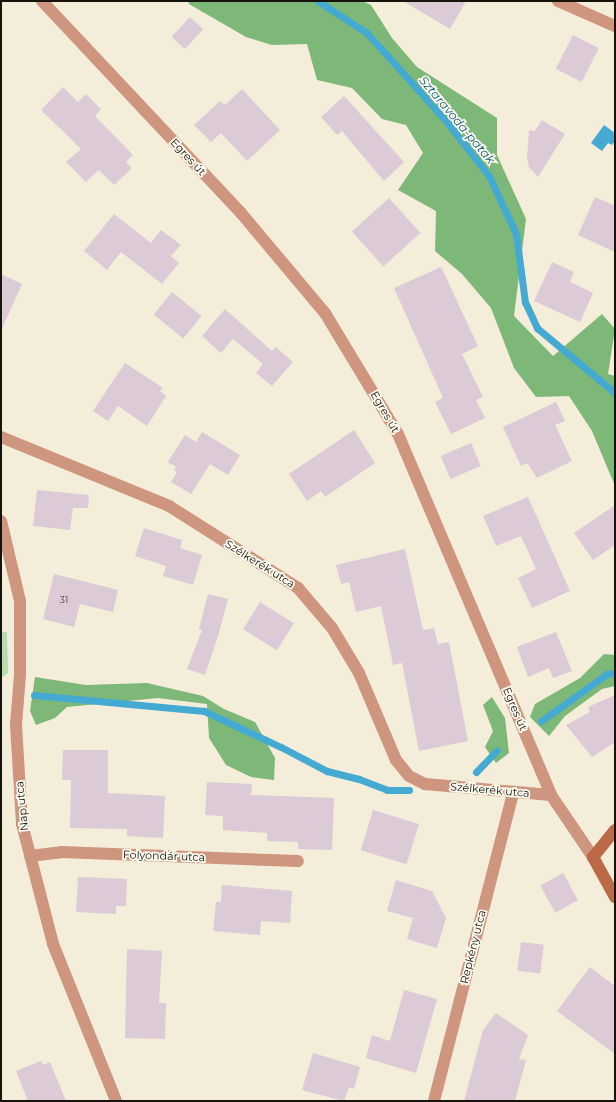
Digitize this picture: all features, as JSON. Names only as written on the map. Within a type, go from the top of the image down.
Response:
[{"type":"street","name":"Egres út","points":[[42,1],[241,213],[325,312],[398,434],[551,795],[593,857],[615,897]]},
{"type":"street","points":[[558,1],[615,26]]},
{"type":"street","name":"Szélkerék utca","points":[[1,437],[169,506],[298,588],[332,628],[359,672],[396,760],[409,776],[425,784],[513,793],[551,795]]},
{"type":"street","name":"Nap utca","points":[[1,521],[20,602],[20,676],[16,725],[22,824],[53,944],[116,1101]]},
{"type":"street","name":"Repkény utca","points":[[434,1101],[513,793]]},
{"type":"street","points":[[593,857],[615,830]]},
{"type":"street","name":"Folyondár utca","points":[[30,856],[62,852],[298,861]]},
{"type":"green space","points":[[188,1],[362,1],[371,5],[392,38],[417,67],[497,118],[497,155],[526,219],[514,316],[553,356],[602,314],[615,329],[608,374],[615,376],[615,486],[592,431],[569,396],[536,397],[514,368],[491,308],[462,274],[435,251],[436,211],[398,190],[423,153],[406,125],[382,119],[352,88],[317,80],[307,44],[272,45],[246,37],[189,4]]},
{"type":"green space","points":[[1,632],[7,632],[8,673],[1,678]]},
{"type":"green space","points":[[604,654],[615,655],[615,686],[602,689],[565,716],[549,736],[530,717],[535,704],[580,678]]},
{"type":"green space","points":[[35,677],[86,685],[147,683],[203,696],[224,709],[255,722],[275,758],[274,780],[251,777],[226,765],[209,738],[207,704],[158,698],[67,707],[55,718],[36,725],[30,711]]},
{"type":"green space","points":[[492,697],[505,718],[509,753],[496,763],[485,747],[493,731],[483,705]]},
{"type":"water","points":[[604,125],[615,133],[615,141],[612,145],[608,143],[602,151],[591,143]]},
{"type":"building","points":[[403,1],[466,1],[450,29]]},
{"type":"building","points":[[190,17],[203,29],[185,49],[172,37]]},
{"type":"building","points":[[573,35],[599,48],[582,82],[556,69]]},
{"type":"building","points":[[63,87],[78,102],[86,94],[101,109],[95,116],[133,155],[126,162],[132,168],[114,185],[99,170],[86,182],[66,162],[81,149],[41,110]]},
{"type":"building","points":[[242,89],[280,130],[247,161],[221,133],[211,142],[194,125],[220,101],[225,105]]},
{"type":"building","points":[[344,96],[404,162],[384,181],[342,131],[337,135],[321,117]]},
{"type":"building","points":[[542,120],[565,134],[538,177],[529,167],[527,159],[529,130],[535,131]]},
{"type":"building","points":[[595,197],[615,206],[615,252],[578,235]]},
{"type":"building","points":[[389,198],[420,233],[383,266],[352,231]]},
{"type":"building","points":[[114,214],[151,243],[161,230],[181,245],[171,256],[179,263],[162,284],[121,252],[107,270],[84,251]]},
{"type":"building","points":[[552,262],[574,272],[570,282],[593,293],[580,322],[534,301]]},
{"type":"building","points":[[441,267],[478,346],[462,354],[483,397],[476,400],[485,418],[451,434],[435,402],[443,398],[394,288]]},
{"type":"building","points":[[1,274],[22,284],[1,331]]},
{"type":"building","points":[[172,292],[202,316],[183,338],[154,315]]},
{"type":"building","points":[[225,309],[272,351],[276,347],[293,362],[272,386],[256,373],[263,364],[233,339],[221,353],[202,336]]},
{"type":"building","points":[[125,363],[163,388],[160,391],[166,396],[147,426],[118,406],[108,421],[93,411]]},
{"type":"building","points":[[556,402],[565,421],[555,425],[572,461],[537,478],[527,463],[521,466],[503,427]]},
{"type":"building","points":[[354,430],[375,463],[325,497],[321,491],[307,501],[289,474]]},
{"type":"building","points":[[202,432],[240,455],[228,475],[210,464],[191,494],[171,482],[177,472],[174,470],[176,467],[168,462],[185,435],[196,442]]},
{"type":"building","points":[[471,443],[481,466],[450,479],[441,456]]},
{"type":"building","points":[[37,490],[89,495],[88,508],[73,508],[70,530],[33,526]]},
{"type":"building","points":[[528,497],[570,591],[532,608],[518,578],[536,569],[521,536],[496,546],[483,516]]},
{"type":"building","points":[[615,505],[615,545],[593,560],[574,533]]},
{"type":"building","points":[[144,528],[182,540],[180,548],[202,555],[193,585],[163,576],[166,566],[135,556]]},
{"type":"building","points":[[405,549],[423,630],[434,628],[438,644],[449,642],[468,741],[419,751],[402,663],[393,665],[381,606],[356,612],[349,582],[341,584],[336,565]]},
{"type":"building","points":[[54,574],[118,590],[113,612],[80,604],[74,627],[43,619]]},
{"type":"building","points":[[208,594],[228,599],[205,675],[187,669],[202,630],[199,629]]},
{"type":"building","points":[[260,602],[294,623],[277,650],[243,629]]},
{"type":"building","points":[[556,632],[572,671],[553,678],[549,668],[528,677],[517,647]]},
{"type":"building","points":[[615,695],[615,742],[592,757],[566,725],[590,712],[588,707]]},
{"type":"building","points":[[63,750],[108,750],[108,793],[165,796],[163,838],[127,836],[127,829],[70,828],[71,780],[62,780]]},
{"type":"building","points":[[207,782],[252,784],[251,795],[334,798],[332,850],[298,849],[298,842],[267,841],[267,833],[223,830],[223,816],[205,815]]},
{"type":"building","points":[[373,810],[419,824],[407,864],[361,850]]},
{"type":"building","points":[[563,873],[578,900],[555,913],[540,886]]},
{"type":"building","points":[[78,877],[127,879],[126,906],[116,906],[116,914],[76,912]]},
{"type":"building","points":[[396,880],[432,891],[446,918],[437,948],[407,939],[413,918],[387,911]]},
{"type":"building","points":[[222,885],[292,891],[290,923],[261,921],[260,935],[213,931],[216,902],[221,902]]},
{"type":"building","points":[[521,942],[544,945],[540,974],[517,971]]},
{"type":"building","points":[[127,949],[162,951],[159,1003],[166,1003],[165,1039],[125,1038]]},
{"type":"building","points":[[590,967],[615,986],[615,1054],[557,1011]]},
{"type":"building","points":[[404,990],[437,999],[416,1073],[366,1058],[372,1035],[390,1041]]},
{"type":"building","points":[[496,1013],[528,1035],[519,1059],[526,1060],[515,1101],[464,1101],[483,1030]]},
{"type":"building","points":[[313,1053],[360,1067],[354,1089],[349,1087],[344,1101],[302,1090]]},
{"type":"building","points":[[41,1061],[43,1065],[50,1062],[66,1101],[28,1101],[16,1071]]},
{"type":"waterway","name":"Sztaravoda-patak","points":[[318,1],[367,33],[446,121],[489,176],[516,234],[525,302],[537,328],[615,393]]},
{"type":"waterway","points":[[541,721],[607,674],[615,673]]},
{"type":"waterway","points":[[34,695],[204,711],[281,747],[327,771],[359,779],[387,790],[409,790]]},
{"type":"waterway","points":[[476,772],[497,750]]}]
